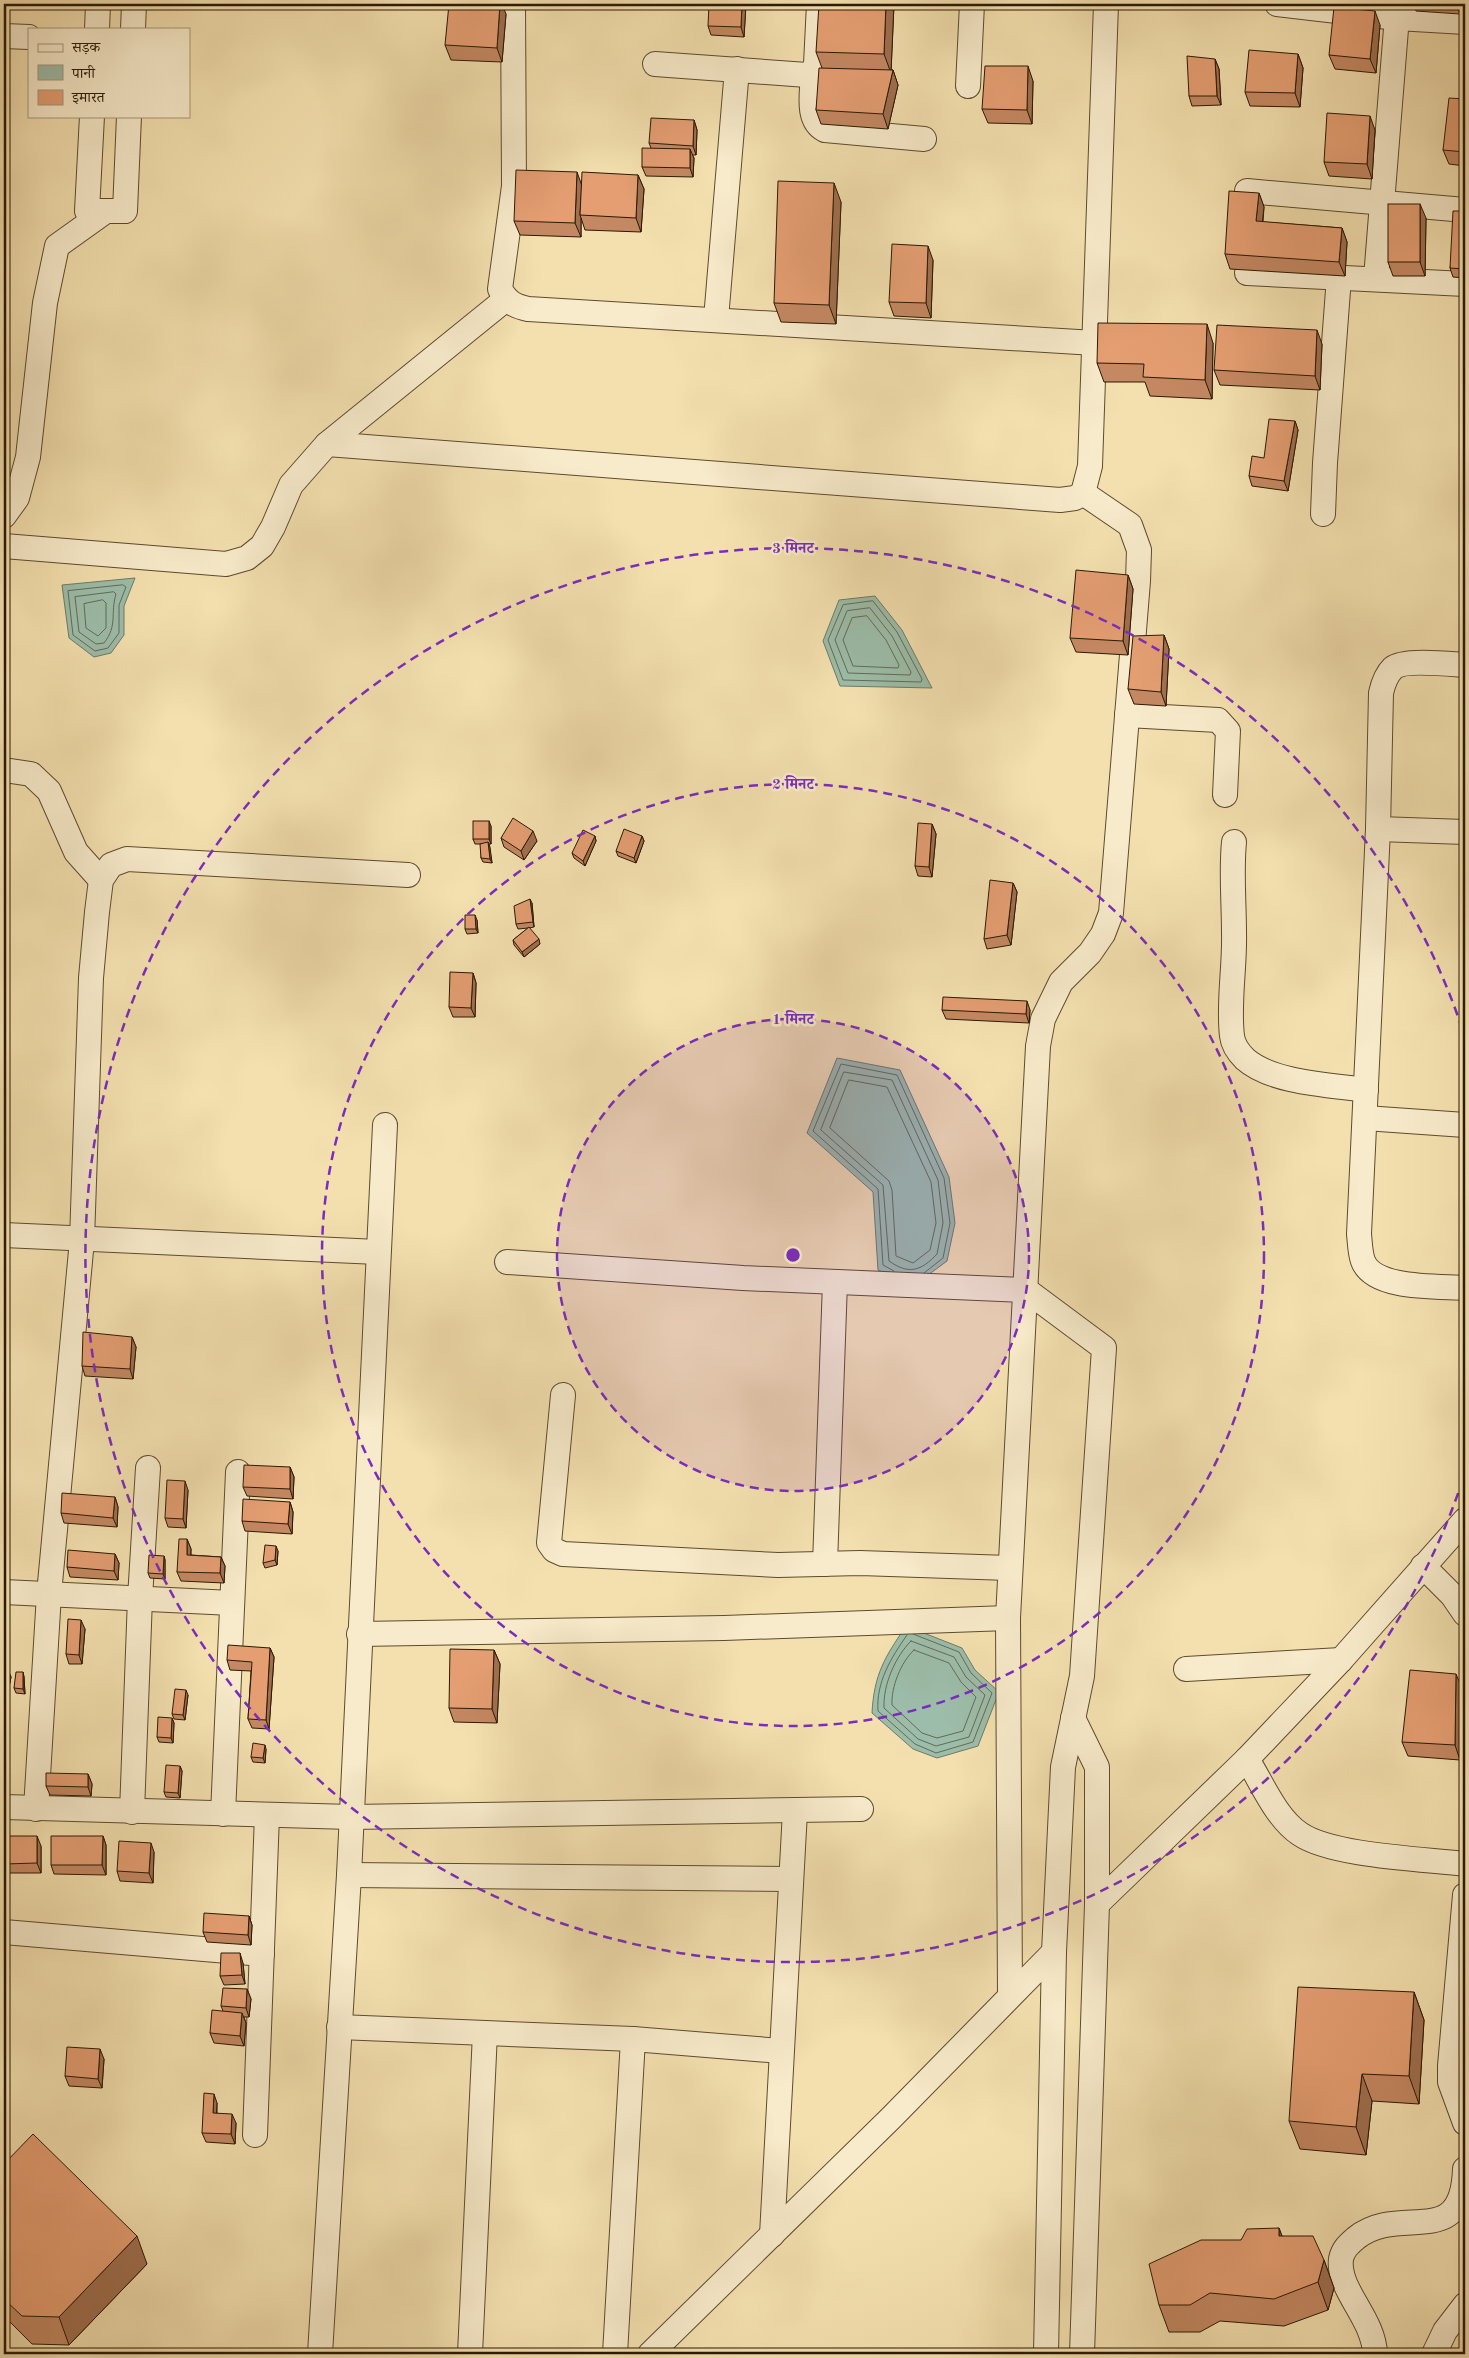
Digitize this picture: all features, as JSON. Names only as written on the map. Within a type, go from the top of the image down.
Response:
[{"type":"street","points":[[97,28],[98,4]]},
{"type":"street","points":[[133,28],[134,4]]},
{"type":"street","points":[[513,4],[514,186],[500,289],[506,299],[516,306],[528,309],[1095,343]]},
{"type":"street","points":[[819,4],[813,71],[813,119],[818,126],[826,130],[924,139]]},
{"type":"street","points":[[968,86],[972,4]]},
{"type":"street","points":[[327,444],[1060,500],[1076,498],[1083,493],[1090,466],[1106,4]]},
{"type":"street","points":[[1277,4],[1397,11],[1465,22]]},
{"type":"street","points":[[1376,278],[1397,11]]},
{"type":"street","points":[[4,36],[28,37]]},
{"type":"street","points":[[655,64],[737,69],[799,76],[807,75],[813,71]]},
{"type":"street","points":[[716,320],[737,69]]},
{"type":"street","points":[[92,118],[106,211]]},
{"type":"street","points":[[4,516],[17,498],[28,458],[45,303],[58,246],[106,211],[129,118]]},
{"type":"street","points":[[1248,191],[1465,210]]},
{"type":"street","points":[[1247,273],[1376,278],[1465,284]]},
{"type":"street","points":[[1323,514],[1339,277]]},
{"type":"street","points":[[4,546],[226,564],[247,558],[262,546],[274,527],[291,485],[327,444],[506,299]]},
{"type":"street","points":[[1010,1996],[1009,1568],[1026,1290],[1038,1046],[1043,1020],[1061,982],[1090,953],[1103,934],[1111,914],[1139,550],[1130,525],[1083,493]]},
{"type":"street","points":[[1465,665],[1405,664],[1394,667],[1384,682],[1381,693],[1378,829],[1359,1234],[1364,1263],[1375,1276],[1389,1282],[1465,1288]]},
{"type":"street","points":[[1127,715],[1218,720],[1228,731],[1225,795]]},
{"type":"street","points":[[4,770],[31,774],[49,791],[76,852],[101,880]]},
{"type":"street","points":[[1378,829],[1465,832]]},
{"type":"street","points":[[1234,842],[1232,868],[1234,934],[1232,1038],[1237,1051],[1257,1067],[1285,1077],[1366,1090]]},
{"type":"street","points":[[36,1809],[49,1594],[82,1240],[91,978],[101,880],[111,865],[127,859],[408,875]]},
{"type":"street","points":[[1365,1118],[1465,1125]]},
{"type":"street","points":[[320,2354],[349,1875],[359,1634],[385,1125]]},
{"type":"street","points":[[4,1235],[378,1252]]},
{"type":"street","points":[[507,1262],[743,1278],[1026,1290],[1104,1348],[1082,1676],[1063,1767],[1054,1952],[1046,2354]]},
{"type":"street","points":[[826,1564],[835,1282]]},
{"type":"street","points":[[563,1395],[549,1543],[554,1550],[563,1554],[778,1565],[860,1563],[1009,1568]]},
{"type":"street","points":[[132,1812],[140,1598],[148,1468]]},
{"type":"street","points":[[223,1814],[238,1472]]},
{"type":"street","points":[[1097,1904],[1247,1759],[1341,1660],[1465,1520]]},
{"type":"street","points":[[1423,1566],[1452,1595],[1465,1614]]},
{"type":"street","points":[[4,1592],[232,1603]]},
{"type":"street","points":[[359,1634],[714,1628],[1008,1618]]},
{"type":"street","points":[[1186,1669],[1341,1660]]},
{"type":"street","points":[[1073,1718],[1097,1767],[1097,1904],[1082,2354]]},
{"type":"street","points":[[1247,1759],[1281,1815],[1299,1834],[1315,1842],[1344,1850],[1465,1864]]},
{"type":"street","points":[[4,1807],[351,1817],[861,1809]]},
{"type":"street","points":[[772,2235],[794,1811]]},
{"type":"street","points":[[255,2135],[267,1815]]},
{"type":"street","points":[[349,1875],[791,1879]]},
{"type":"street","points":[[1465,1895],[1458,2047],[1450,2082],[1465,2123]]},
{"type":"street","points":[[4,1932],[262,1954]]},
{"type":"street","points":[[650,2354],[891,2118],[1054,1952]]},
{"type":"street","points":[[339,2027],[633,2039],[781,2050]]},
{"type":"street","points":[[470,2354],[485,2033]]},
{"type":"street","points":[[615,2354],[633,2039]]},
{"type":"street","points":[[1374,2354],[1370,2330],[1342,2274],[1341,2259],[1345,2248],[1360,2235],[1378,2225],[1434,2221],[1453,2212],[1460,2202],[1465,2185],[1465,2169]]},
{"type":"street","points":[[1434,2354],[1455,2334],[1465,2305]]},
{"type":"water","points":[[135,578],[124,606],[124,635],[111,653],[94,657],[69,638],[62,585]]},
{"type":"water","points":[[875,596],[902,630],[932,688],[840,686],[823,641],[839,600]]},
{"type":"water","points":[[837,1058],[900,1070],[949,1177],[955,1223],[947,1261],[921,1279],[908,1281],[878,1270],[873,1192],[807,1133]]},
{"type":"water","points":[[906,1626],[962,1648],[975,1670],[999,1692],[978,1746],[937,1758],[913,1749],[872,1713],[875,1687],[882,1666]]},
{"type":"building","points":[[449,4],[500,4],[497,48],[445,45]]},
{"type":"building","points":[[709,4],[742,4],[741,27],[708,26]]},
{"type":"building","points":[[819,4],[886,4],[884,54],[816,52]]},
{"type":"building","points":[[1334,7],[1375,11],[1370,59],[1329,55]]},
{"type":"building","points":[[1249,50],[1298,54],[1295,93],[1245,92]]},
{"type":"building","points":[[1187,56],[1215,59],[1217,96],[1189,96]]},
{"type":"building","points":[[985,66],[1028,66],[1027,110],[982,109]]},
{"type":"building","points":[[819,68],[893,70],[883,114],[816,110]]},
{"type":"building","points":[[1449,98],[1465,99],[1465,152],[1443,150]]},
{"type":"building","points":[[1327,113],[1370,116],[1367,164],[1324,162]]},
{"type":"building","points":[[651,118],[694,120],[693,146],[649,143]]},
{"type":"building","points":[[642,148],[690,149],[690,168],[642,167]]},
{"type":"building","points":[[516,170],[577,172],[575,223],[514,221]]},
{"type":"building","points":[[582,172],[638,175],[636,218],[580,215]]},
{"type":"building","points":[[778,181],[834,183],[829,305],[774,303]]},
{"type":"building","points":[[1229,191],[1259,193],[1256,221],[1342,228],[1339,262],[1225,254]]},
{"type":"building","points":[[1388,204],[1420,204],[1420,262],[1388,262]]},
{"type":"building","points":[[1453,211],[1465,211],[1465,269],[1450,268]]},
{"type":"building","points":[[892,244],[928,246],[926,303],[889,302]]},
{"type":"building","points":[[1098,323],[1207,324],[1205,380],[1143,377],[1144,364],[1097,363]]},
{"type":"building","points":[[1217,325],[1317,330],[1315,376],[1214,370]]},
{"type":"building","points":[[1269,419],[1295,421],[1284,481],[1249,476],[1252,456],[1264,458]]},
{"type":"building","points":[[1076,570],[1128,575],[1123,641],[1070,638]]},
{"type":"building","points":[[1164,635],[1161,692],[1128,689],[1133,636]]},
{"type":"building","points":[[513,818],[533,831],[521,851],[501,838]]},
{"type":"building","points":[[473,821],[489,821],[489,839],[473,839]]},
{"type":"building","points":[[918,823],[932,824],[929,867],[915,866]]},
{"type":"building","points":[[624,829],[642,836],[634,858],[616,851]]},
{"type":"building","points":[[583,830],[595,836],[583,861],[572,853]]},
{"type":"building","points":[[488,842],[490,859],[481,858],[480,844]]},
{"type":"building","points":[[990,880],[1013,883],[1007,935],[984,939]]},
{"type":"building","points":[[530,899],[533,922],[516,924],[514,906]]},
{"type":"building","points":[[465,915],[475,915],[476,929],[465,929]]},
{"type":"building","points":[[529,927],[539,939],[522,952],[513,940]]},
{"type":"building","points":[[450,972],[473,973],[471,1008],[449,1007]]},
{"type":"building","points":[[943,997],[1027,1001],[1026,1014],[942,1010]]},
{"type":"building","points":[[83,1332],[132,1337],[130,1369],[82,1366]]},
{"type":"building","points":[[244,1465],[290,1467],[290,1489],[243,1487]]},
{"type":"building","points":[[167,1480],[185,1481],[183,1519],[165,1518]]},
{"type":"building","points":[[62,1493],[115,1497],[113,1518],[61,1513]]},
{"type":"building","points":[[243,1499],[290,1502],[288,1524],[242,1521]]},
{"type":"building","points":[[179,1539],[187,1539],[187,1555],[221,1557],[220,1573],[177,1572]]},
{"type":"building","points":[[265,1545],[276,1546],[275,1560],[263,1563]]},
{"type":"building","points":[[68,1550],[115,1554],[114,1571],[67,1567]]},
{"type":"building","points":[[149,1555],[164,1556],[163,1574],[148,1573]]},
{"type":"building","points":[[68,1619],[81,1620],[79,1655],[66,1654]]},
{"type":"building","points":[[228,1645],[270,1648],[266,1720],[248,1719],[252,1662],[227,1660]]},
{"type":"building","points":[[450,1649],[494,1650],[492,1709],[449,1708]]},
{"type":"building","points":[[4,1667],[7,1668],[5,1683],[4,1683]]},
{"type":"building","points":[[1410,1670],[1456,1674],[1455,1745],[1402,1742]]},
{"type":"building","points":[[16,1672],[23,1672],[23,1689],[14,1688]]},
{"type":"building","points":[[175,1689],[186,1690],[183,1715],[172,1714]]},
{"type":"building","points":[[158,1717],[172,1718],[171,1738],[157,1737]]},
{"type":"building","points":[[253,1743],[265,1745],[263,1758],[251,1757]]},
{"type":"building","points":[[166,1765],[180,1766],[178,1793],[164,1792]]},
{"type":"building","points":[[46,1773],[88,1774],[88,1787],[46,1786]]},
{"type":"building","points":[[4,1836],[37,1836],[37,1863],[4,1864]]},
{"type":"building","points":[[51,1836],[103,1836],[102,1865],[51,1865]]},
{"type":"building","points":[[119,1841],[151,1843],[149,1873],[117,1871]]},
{"type":"building","points":[[204,1913],[249,1916],[248,1935],[203,1932]]},
{"type":"building","points":[[221,1953],[240,1953],[242,1975],[220,1976]]},
{"type":"building","points":[[1298,1987],[1414,1992],[1409,2076],[1362,2074],[1356,2127],[1289,2121]]},
{"type":"building","points":[[223,1988],[247,1989],[246,2008],[221,2006]]},
{"type":"building","points":[[212,2010],[242,2013],[240,2036],[210,2033]]},
{"type":"building","points":[[67,2047],[100,2049],[98,2079],[65,2076]]},
{"type":"building","points":[[204,2093],[214,2094],[213,2113],[232,2114],[231,2134],[202,2133]]},
{"type":"building","points":[[33,2134],[137,2236],[59,2317],[22,2316],[4,2299],[4,2164]]},
{"type":"building","points":[[1279,2228],[1279,2236],[1313,2236],[1324,2260],[1318,2282],[1274,2299],[1210,2293],[1190,2305],[1159,2305],[1149,2264],[1201,2240],[1241,2240],[1247,2229]]}]
